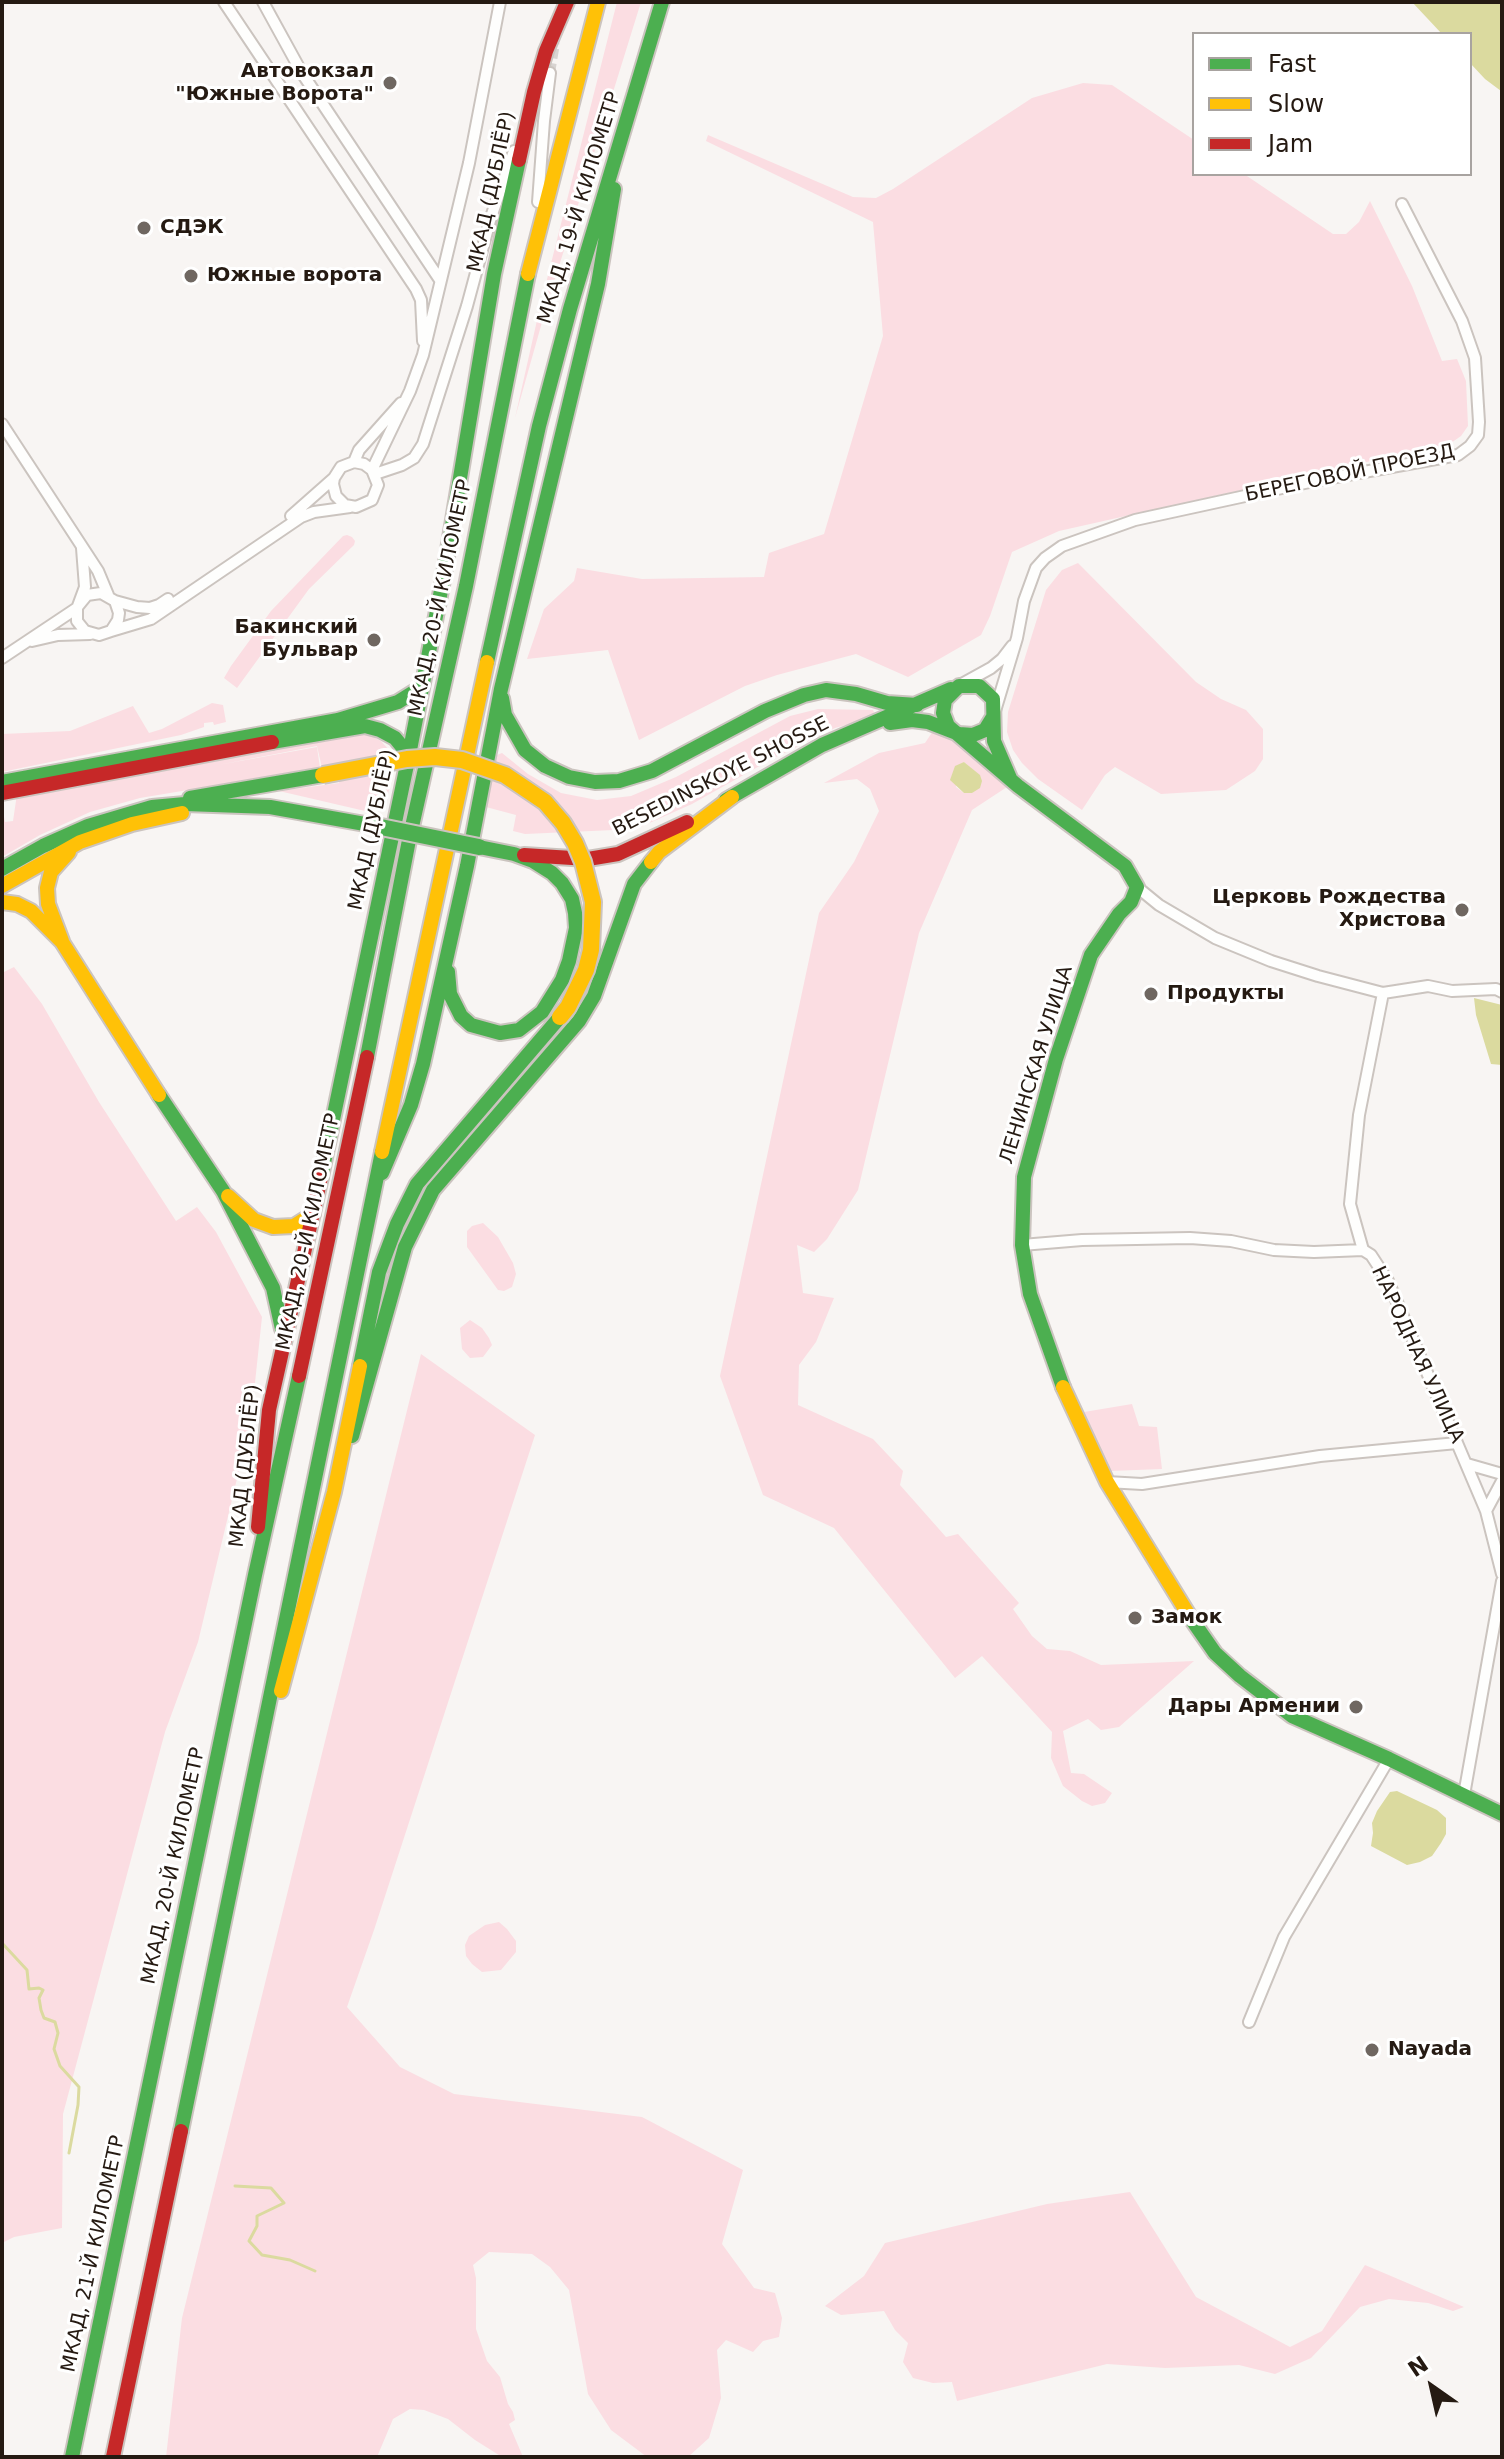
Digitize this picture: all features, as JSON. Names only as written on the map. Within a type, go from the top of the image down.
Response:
[{"type":"main road","name":"МКАД (ДУБЛЁР)","points":[[255,1575],[269,1410],[283,1337],[313,1214],[409,755],[443,580],[494,274],[534,92],[546,51],[567,2]]},
{"type":"main road","name":"МКАД, 19-Й КИЛОМЕТР","points":[[500,413],[521,302],[598,2]]},
{"type":"main road","name":"МКАД, 19-Й КИЛОМЕТР","points":[[376,1186],[416,986],[539,426],[570,309],[662,2]]},
{"type":"main road","points":[[113,2457],[376,1186],[411,1105],[448,951],[501,689],[598,284],[623,132]]},
{"type":"main road","name":"МКАД, 20-Й КИЛОМЕТР","points":[[154,2059],[350,1142],[406,856],[466,586],[500,413]]},
{"type":"main road","points":[[1010,778],[995,744],[993,699],[984,689],[972,684],[959,686],[948,694],[943,707],[945,720],[953,731],[1010,778],[1125,866],[1137,887]]},
{"type":"main road","name":"BESEDINSKOYE SHOSSE","points":[[2,869],[88,826],[152,807],[185,804],[298,811],[514,854],[588,859],[618,854],[678,826],[822,745],[959,686]]},
{"type":"main road","points":[[2,782],[338,720],[398,702],[422,687]]},
{"type":"main road","points":[[501,689],[505,715],[525,750],[545,766],[569,777],[595,782],[619,781],[652,771],[765,711],[804,695],[826,690],[887,703],[917,705]]},
{"type":"main road","points":[[953,731],[966,735],[979,734],[989,725],[995,712]]},
{"type":"main road","name":"BESEDINSKOYE SHOSSE","points":[[857,730],[912,720],[935,723],[953,731]]},
{"type":"main road","points":[[2,793],[343,728],[365,726],[380,730],[395,738],[409,755]]},
{"type":"main road","points":[[152,807],[196,796],[407,759],[435,757],[462,760],[505,775],[545,802],[563,823],[583,862],[593,902],[591,950],[586,970],[560,1017],[434,1163],[406,1203],[379,1272],[334,1492]]},
{"type":"main road","points":[[252,1791],[405,1247],[433,1190],[579,1021],[594,996],[634,884],[646,867],[659,852],[732,797]]},
{"type":"main road","name":"BESEDINSKOYE SHOSSE","points":[[2,886],[80,842],[132,824],[223,806]]},
{"type":"main road","points":[[62,942],[48,904],[47,888],[51,872],[80,842]]},
{"type":"main road","points":[[448,951],[450,994],[461,1016],[471,1025],[500,1033],[519,1030],[542,1012],[553,998],[569,961],[576,928],[572,899],[552,873],[514,854]]},
{"type":"main road","name":"ЛЕНИНСКАЯ УЛИЦА","points":[[1137,887],[1131,902],[1091,955],[1056,1059],[1024,1177],[1022,1245],[1030,1294],[1062,1386],[1107,1482],[1185,1611],[1215,1653],[1292,1716],[1502,1814]]},
{"type":"main road","points":[[2,902],[17,904],[31,911],[62,942],[223,1191],[273,1288],[283,1337]]},
{"type":"main road","points":[[223,1191],[254,1220],[273,1227],[294,1226],[313,1214]]},
{"type":"main road","name":"МКАД, 21-Й КИЛОМЕТР","points":[[72,2457],[154,2059]]},
{"type":"street","points":[[224,2],[416,289],[421,300],[423,355]]},
{"type":"street","points":[[263,2],[302,73],[440,280]]},
{"type":"street","points":[[374,472],[423,355],[469,163],[500,2]]},
{"type":"street","points":[[535,245],[550,73]]},
{"type":"street","points":[[374,472],[393,469],[414,458],[423,444],[467,306],[491,217],[534,92]]},
{"type":"street","name":"БЕРЕГОВОЙ ПРОЕЗД","points":[[995,712],[1017,638],[1024,601],[1036,568],[1062,546],[1135,520],[1314,481],[1458,455],[1470,446],[1478,435],[1479,422],[1475,358],[1451,298],[1402,204]]},
{"type":"street","points":[[354,462],[359,450],[410,391]]},
{"type":"street","points":[[2,424],[98,571],[119,613],[111,631]]},
{"type":"street","points":[[2,658],[94,593],[137,607],[159,605],[298,512],[334,478],[341,467],[354,462],[364,464],[374,472],[378,485],[372,500],[362,506],[314,512],[301,517],[151,619],[103,635],[58,635],[26,642]]},
{"type":"street","points":[[334,478],[336,496],[350,507]]},
{"type":"street","points":[[81,546],[85,587],[77,607],[77,621],[90,634]]},
{"type":"street","points":[[959,686],[998,663],[1017,638]]},
{"type":"street","points":[[1137,887],[1159,905],[1215,938],[1271,961],[1388,992],[1428,986],[1452,991],[1496,989],[1502,992]]},
{"type":"street","name":"НАРОДНАЯ УЛИЦА","points":[[1388,992],[1359,1115],[1350,1204],[1363,1250],[1371,1255],[1388,1281],[1467,1464],[1486,1511],[1502,1574]]},
{"type":"street","points":[[1022,1245],[1082,1240],[1190,1238],[1231,1241],[1274,1250],[1363,1250]]},
{"type":"street","points":[[1107,1482],[1142,1484],[1320,1456],[1457,1443]]},
{"type":"street","points":[[1467,1464],[1502,1474]]},
{"type":"street","points":[[1486,1511],[1502,1481]]},
{"type":"street","points":[[1464,1795],[1502,1581]]},
{"type":"street","points":[[1249,2022],[1284,1937],[1389,1759]]},
{"type":"shaded area","points":[[617,2],[641,2],[515,418],[540,307]]},
{"type":"shaded area","points":[[1412,2],[1502,2],[1502,101],[1501,91],[1472,65],[1472,32],[1440,32]]},
{"type":"shaded area","points":[[1083,83],[1112,85],[1192,139],[1192,176],[1247,176],[1333,234],[1346,234],[1359,222],[1370,201],[1412,286],[1442,361],[1457,359],[1466,381],[1468,426],[1461,436],[1451,443],[1059,531],[1012,552],[981,635],[908,677],[856,654],[745,686],[639,740],[608,650],[527,659],[544,609],[574,581],[577,568],[642,579],[764,577],[769,553],[824,534],[883,336],[873,222],[706,141],[708,135],[853,197],[876,198],[1032,98]]},
{"type":"shaded area","points":[[347,535],[355,541],[354,545],[309,589],[237,688],[224,678],[271,611]]},
{"type":"shaded area","points":[[1078,563],[1196,682],[1221,699],[1246,710],[1263,729],[1263,759],[1255,771],[1226,790],[1161,794],[1115,767],[1105,775],[1082,810],[1038,779],[1022,763],[1013,750],[1007,732],[1008,712],[1046,590],[1062,570]]},
{"type":"shaded area","points":[[212,703],[223,705],[226,722],[214,725],[213,722],[204,723],[204,727],[181,735],[2,772],[2,734],[70,731],[133,706],[149,733]]},
{"type":"shaded area","points":[[818,709],[873,710],[875,714],[872,718],[835,728],[692,804],[636,829],[525,834],[513,831],[516,815],[486,807],[494,758],[502,753],[528,774],[561,793],[597,800],[631,796],[676,777],[790,716]]},
{"type":"shaded area","points":[[935,728],[955,737],[988,763],[1007,787],[972,810],[919,933],[858,1190],[827,1239],[814,1252],[797,1245],[803,1293],[834,1298],[816,1342],[799,1365],[798,1405],[873,1439],[903,1471],[900,1485],[946,1537],[958,1534],[1019,1603],[1013,1609],[1032,1636],[1047,1649],[1070,1651],[1101,1665],[1194,1661],[1119,1727],[1101,1730],[1088,1719],[1063,1731],[1071,1773],[1084,1774],[1112,1793],[1105,1803],[1092,1806],[1063,1786],[1051,1758],[1052,1732],[982,1656],[955,1678],[834,1528],[763,1495],[720,1376],[819,913],[854,862],[879,811],[870,789],[857,779],[824,783],[879,753],[925,743]],"holes":[[[964,762],[979,775],[972,793],[964,793],[956,787]]]},
{"type":"shaded area","points":[[349,732],[366,733],[381,741],[389,750],[394,766],[388,794],[365,811],[279,791],[339,783],[336,765],[322,768],[317,746],[218,765],[317,747],[320,768],[140,798],[90,812],[2,857],[2,806],[5,822],[13,821],[17,794]]},
{"type":"shaded area","points":[[964,762],[980,775],[982,781],[980,788],[972,793],[964,793],[950,780],[955,766]]},
{"type":"shaded area","points":[[14,967],[42,1004],[99,1102],[176,1221],[197,1207],[216,1232],[262,1317],[251,1420],[198,1642],[165,1732],[63,2114],[62,2228],[14,2237],[2,2243],[2,973]]},
{"type":"shaded area","points":[[1474,998],[1502,1005],[1502,1065],[1491,1064]]},
{"type":"shaded area","points":[[483,1223],[498,1237],[513,1263],[516,1274],[512,1287],[504,1291],[498,1290],[467,1247],[467,1231]]},
{"type":"shaded area","points":[[470,1320],[482,1328],[492,1345],[483,1357],[470,1358],[462,1349],[460,1328]]},
{"type":"shaded area","points":[[421,1354],[535,1435],[347,2007],[400,2067],[454,2094],[642,2117],[743,2170],[722,2244],[754,2288],[775,2293],[782,2318],[779,2337],[763,2341],[753,2352],[726,2340],[717,2350],[721,2398],[709,2438],[688,2457],[647,2457],[611,2430],[588,2394],[569,2290],[550,2267],[532,2254],[489,2252],[473,2265],[476,2329],[487,2361],[500,2377],[513,2412],[515,2420],[509,2424],[523,2457],[502,2457],[448,2419],[424,2410],[410,2409],[393,2419],[377,2457],[166,2457],[182,2318]]},
{"type":"shaded area","points":[[1132,1404],[1139,1426],[1157,1427],[1162,1469],[1110,1471],[1084,1412]]},
{"type":"shaded area","points":[[1397,1791],[1437,1810],[1446,1818],[1446,1834],[1432,1856],[1407,1865],[1371,1846],[1372,1823],[1377,1811],[1390,1792]]},
{"type":"shaded area","points":[[499,1922],[516,1941],[516,1952],[501,1970],[482,1972],[466,1956],[465,1945],[469,1936],[485,1925]]},
{"type":"shaded area","points":[[1130,2192],[1196,2297],[1290,2347],[1322,2331],[1365,2265],[1464,2307],[1453,2311],[1428,2303],[1389,2299],[1360,2307],[1311,2358],[1275,2374],[1239,2365],[1165,2368],[1107,2364],[957,2401],[952,2382],[933,2383],[913,2378],[903,2362],[908,2343],[895,2330],[884,2311],[841,2315],[825,2306],[864,2276],[885,2243],[1047,2204]]},
{"type":"waterway","points":[[2,1926],[2,1932]]},
{"type":"waterway","points":[[2,1943],[27,1970],[29,1989],[43,1990],[39,1998],[41,2010],[44,2018],[55,2022],[58,2033],[54,2049],[60,2066],[79,2087],[69,2153]]},
{"type":"waterway","points":[[235,2186],[271,2188],[284,2203],[257,2216],[257,2226],[249,2241],[262,2255],[290,2260],[315,2271]]},
{"type":"tunnel","points":[[550,73],[555,43]]},
{"type":"traffic: fast","points":[[487,662],[539,426],[570,309],[662,2]]},
{"type":"traffic: fast","points":[[321,1177],[409,755],[443,580],[494,274],[519,160]]},
{"type":"traffic: fast","points":[[382,1173],[411,1105],[423,1064],[467,866],[501,689],[598,284],[614,189]]},
{"type":"traffic: fast","points":[[367,1057],[409,840],[466,586],[528,274]]},
{"type":"traffic: fast","points":[[1010,778],[994,741],[993,699],[979,686],[959,686],[945,700],[943,713],[948,726],[1018,786],[1125,866],[1137,887],[1131,902],[1091,955],[1056,1059],[1024,1177],[1022,1245],[1030,1294],[1063,1387]]},
{"type":"traffic: fast","points":[[2,782],[338,720],[398,702],[422,687]]},
{"type":"traffic: fast","points":[[726,800],[822,745],[951,689]]},
{"type":"traffic: fast","points":[[502,698],[505,715],[525,750],[545,766],[569,777],[595,782],[619,781],[652,771],[765,711],[804,695],[826,690],[887,703],[917,705]]},
{"type":"traffic: fast","points":[[890,723],[912,720],[928,722],[959,734],[973,735],[985,730],[993,717]]},
{"type":"traffic: fast","points":[[272,742],[365,726],[395,738],[409,755]]},
{"type":"traffic: fast","points":[[190,798],[323,775]]},
{"type":"traffic: fast","points":[[2,869],[88,826],[152,807],[185,804],[270,807],[376,826]]},
{"type":"traffic: fast","points":[[376,826],[479,847]]},
{"type":"traffic: fast","points":[[448,972],[450,994],[461,1016],[471,1025],[500,1033],[519,1030],[542,1012],[562,980],[569,961],[576,928],[575,913],[572,899],[562,883],[533,861],[479,847]]},
{"type":"traffic: fast","points":[[352,1436],[405,1247],[433,1190],[579,1021],[594,996],[634,884],[651,862]]},
{"type":"traffic: fast","points":[[360,1366],[379,1272],[397,1224],[417,1184],[560,1017]]},
{"type":"traffic: fast","points":[[159,1095],[223,1191],[273,1288],[282,1329]]},
{"type":"traffic: fast","points":[[181,2131],[382,1152]]},
{"type":"traffic: fast","points":[[72,2457],[299,1376]]},
{"type":"traffic: fast","points":[[1190,1617],[1215,1653],[1292,1716],[1502,1814]]},
{"type":"traffic: slow","points":[[528,274],[598,2]]},
{"type":"traffic: slow","points":[[382,1152],[487,662]]},
{"type":"traffic: slow","points":[[323,775],[407,759],[435,757],[462,760],[505,775],[545,802],[575,843],[593,902],[591,950],[586,970],[560,1017]]},
{"type":"traffic: slow","points":[[651,862],[659,852],[732,797]]},
{"type":"traffic: slow","points":[[2,886],[80,842],[132,824],[182,813]]},
{"type":"traffic: slow","points":[[62,941],[48,904],[47,888],[51,872],[69,852]]},
{"type":"traffic: slow","points":[[2,902],[17,904],[31,911],[62,942],[159,1095]]},
{"type":"traffic: slow","points":[[228,1196],[254,1220],[273,1227],[294,1226],[313,1214]]},
{"type":"traffic: slow","points":[[281,1691],[334,1492],[360,1366]]},
{"type":"traffic: slow","points":[[1063,1387],[1107,1482],[1190,1617]]},
{"type":"traffic: jam","points":[[519,160],[546,51],[567,2]]},
{"type":"traffic: jam","points":[[2,793],[272,742]]},
{"type":"traffic: jam","points":[[524,855],[588,859],[618,854],[687,822]]},
{"type":"traffic: jam","points":[[299,1376],[367,1057]]},
{"type":"traffic: jam","points":[[258,1527],[269,1410],[321,1177]]},
{"type":"traffic: jam","points":[[113,2457],[181,2131]]},
{"type":"place","name":"Автовокзал \"Южные Ворота\"","points":[[390,83]]},
{"type":"place","name":"СДЭК","points":[[144,228]]},
{"type":"place","name":"Южные ворота","points":[[191,276]]},
{"type":"place","name":"Бакинский Бульвар","points":[[374,640]]},
{"type":"place","name":"Церковь Рождества Христова","points":[[1462,910]]},
{"type":"place","name":"Продукты","points":[[1151,994]]},
{"type":"place","name":"Замок","points":[[1135,1618]]},
{"type":"place","name":"Дары Армении","points":[[1356,1707]]},
{"type":"place","name":"Nayada","points":[[1372,2050]]}]
